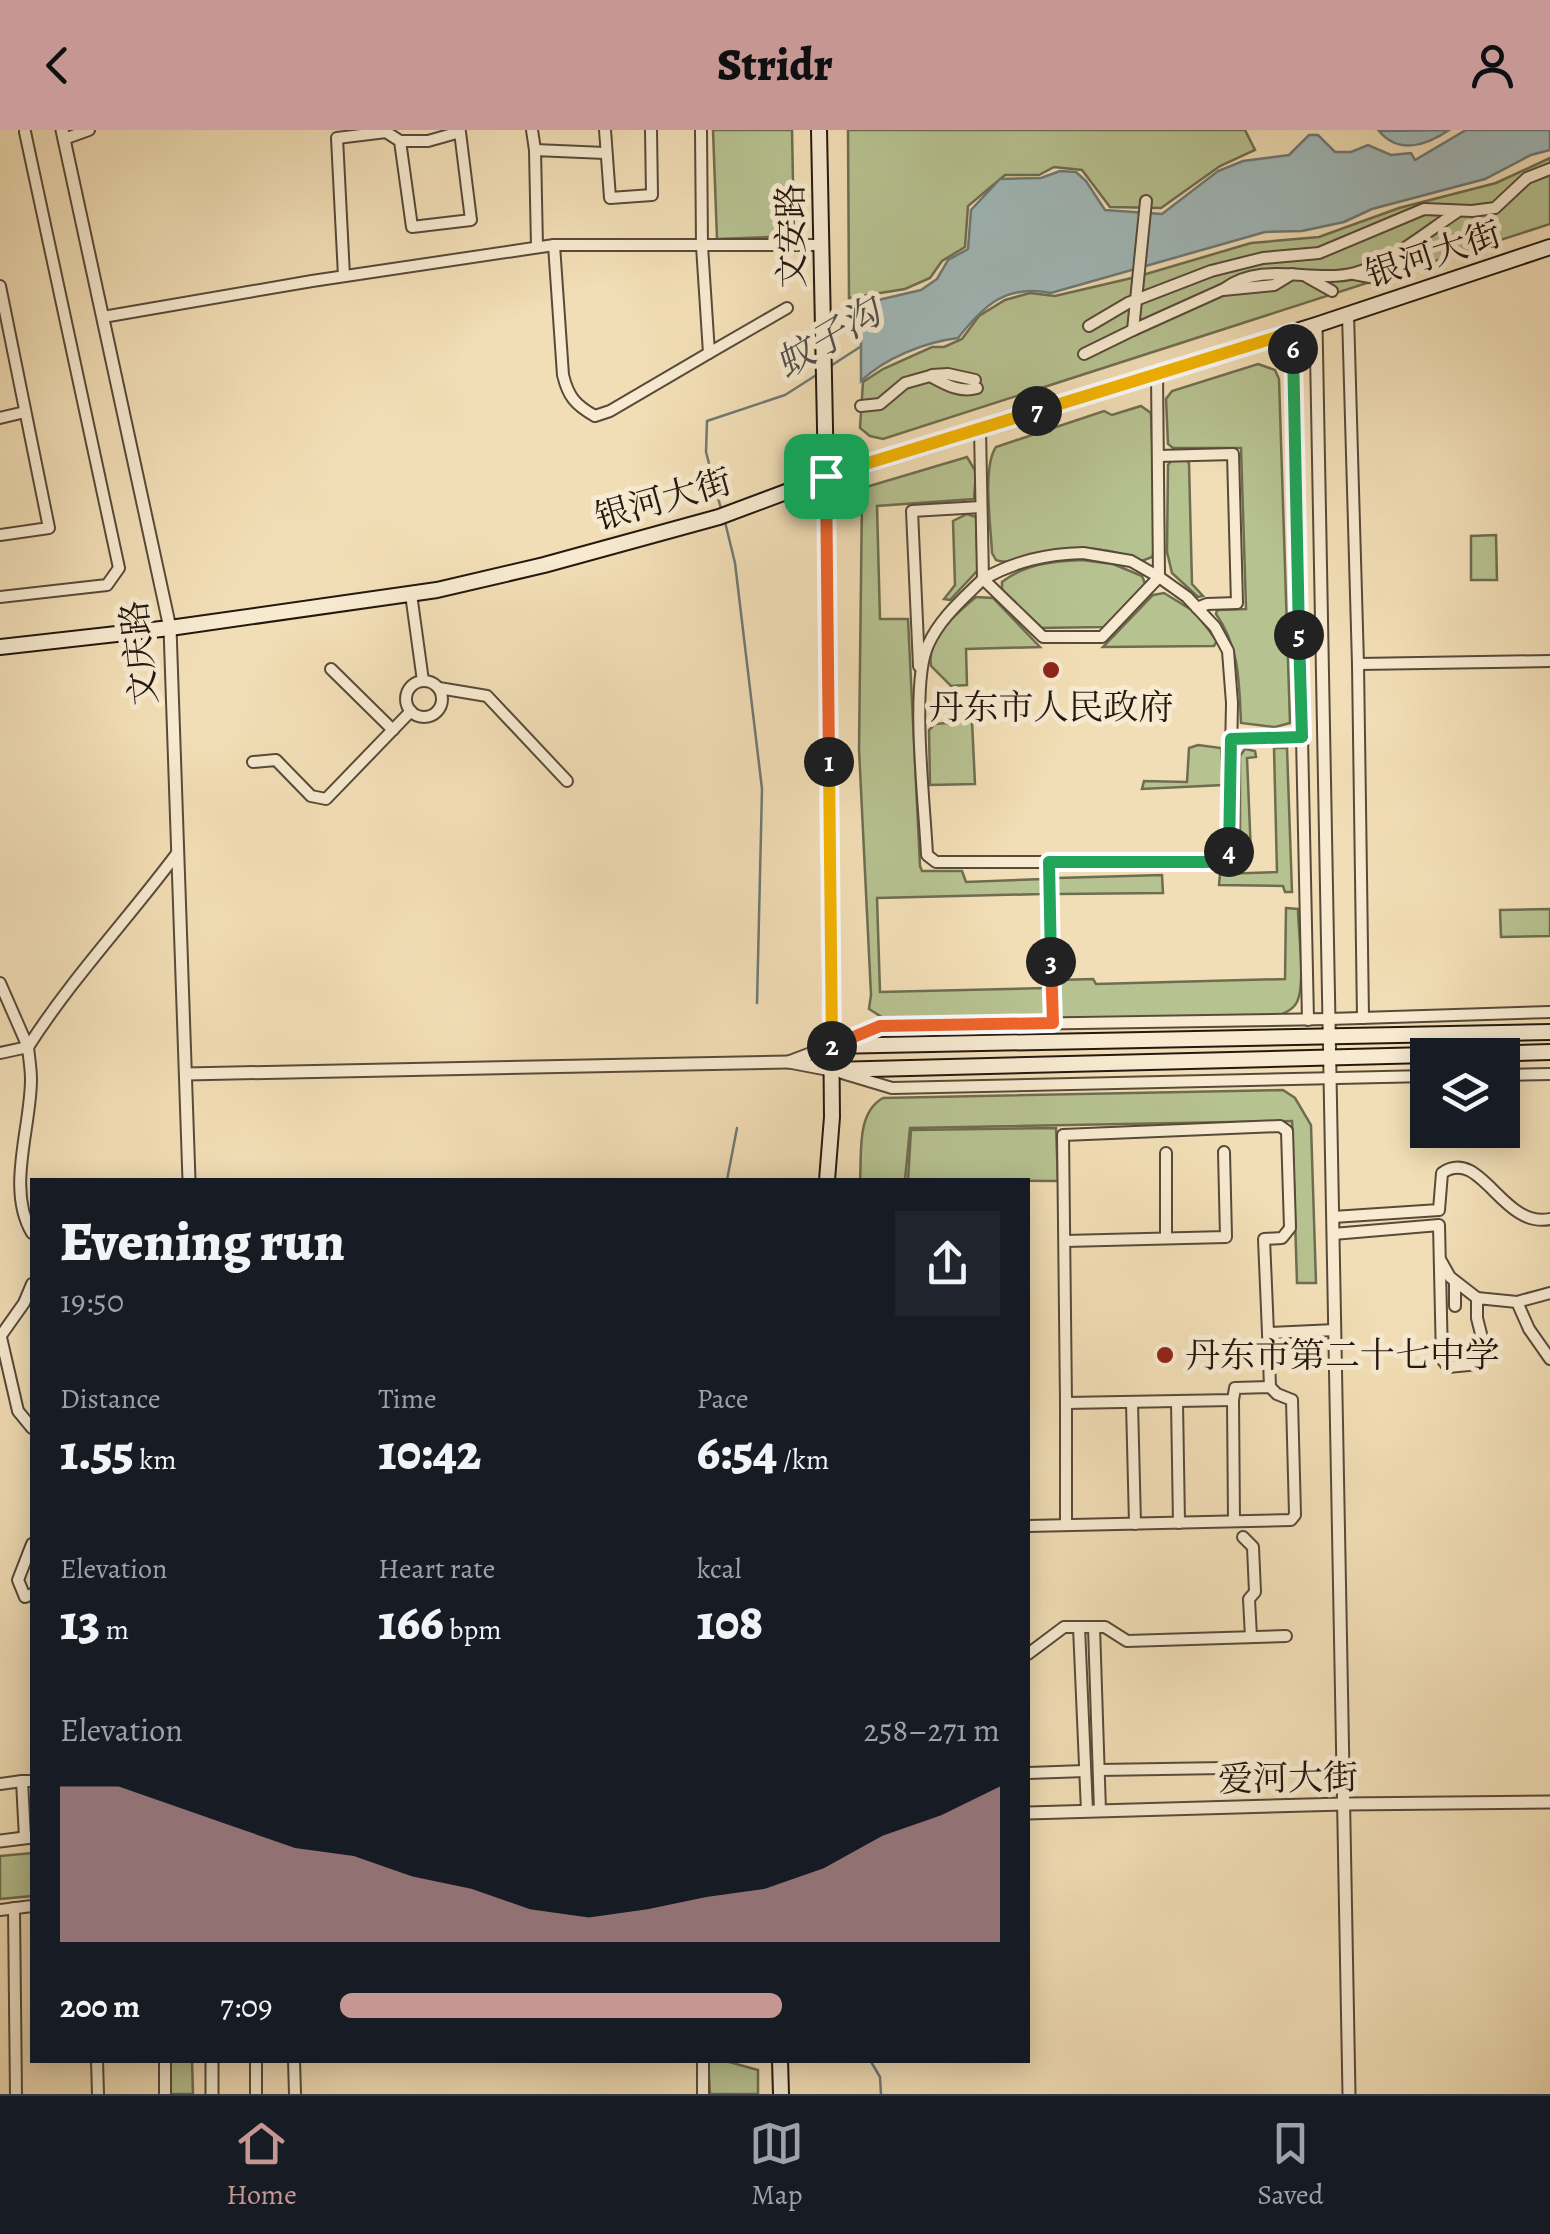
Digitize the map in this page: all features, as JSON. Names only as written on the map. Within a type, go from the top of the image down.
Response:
[{"type":"main road","name":"文安路","points":[[819,130],[831,1046],[827,1178]]},
{"type":"main road","name":"银河大街","points":[[0,647],[411,594],[544,565],[723,515],[826,476],[1293,332],[1550,247]]},
{"type":"main road","points":[[831,1046],[1550,1032]]},
{"type":"main road","points":[[1520,1053],[1550,1052]]},
{"type":"main road","points":[[831,1070],[1410,1056]]},
{"type":"main road","points":[[780,2063],[781,2094]]},
{"type":"street","points":[[63,134],[90,130]]},
{"type":"street","points":[[532,130],[538,248]]},
{"type":"street","points":[[605,130],[610,198],[652,195],[651,130]]},
{"type":"street","points":[[701,130],[702,246],[709,353]]},
{"type":"street","points":[[344,276],[336,138],[383,131],[400,140],[428,141],[460,131],[471,220],[412,227],[400,140]]},
{"type":"street","points":[[0,597],[107,586],[119,568],[25,132]]},
{"type":"street","name":"文庆路","points":[[63,134],[170,628],[189,1178]]},
{"type":"street","points":[[535,150],[605,153]]},
{"type":"street","points":[[1089,326],[1134,300],[1211,271],[1262,258],[1318,254],[1424,209],[1496,208],[1528,178],[1550,169]]},
{"type":"street","points":[[1133,330],[1146,201]]},
{"type":"street","points":[[1352,274],[1374,266],[1459,210]]},
{"type":"street","points":[[554,245],[562,375],[567,394],[595,416],[788,308]]},
{"type":"street","points":[[103,317],[554,245],[821,245]]},
{"type":"street","points":[[1084,354],[1236,281],[1279,272],[1352,274],[1381,279]]},
{"type":"street","points":[[1297,274],[1332,291]]},
{"type":"street","points":[[0,286],[48,528],[0,536]]},
{"type":"street","points":[[1348,314],[1358,664],[1362,1018]]},
{"type":"street","points":[[1316,324],[1349,2094]]},
{"type":"street","points":[[1293,332],[1308,1020]]},
{"type":"street","points":[[980,429],[983,579],[1044,637],[1102,637],[1158,577],[1157,374]]},
{"type":"street","points":[[861,406],[880,404],[904,384],[930,376],[967,391],[976,384]]},
{"type":"street","points":[[0,418],[25,412]]},
{"type":"street","points":[[1158,456],[1233,454],[1237,603],[1197,608]]},
{"type":"street","points":[[920,686],[927,646],[946,616],[983,579],[1006,566],[1047,554],[1083,553],[1131,560],[1197,608],[1215,626],[1228,651],[1229,856],[1216,862],[936,862],[927,855],[912,511],[981,507]]},
{"type":"street","points":[[411,594],[424,681]]},
{"type":"street","points":[[1358,664],[1550,661]]},
{"type":"street","points":[[331,669],[392,730]]},
{"type":"street","points":[[439,688],[442,700],[433,714],[422,716],[411,711],[406,694],[412,685],[424,681],[439,688],[487,696],[567,781]]},
{"type":"street","points":[[253,762],[276,760],[311,796],[326,799],[411,711]]},
{"type":"street","points":[[1231,739],[1302,737]]},
{"type":"street","points":[[0,1053],[28,1048],[57,1002],[138,907],[178,852]]},
{"type":"street","points":[[1049,862],[1053,1023]]},
{"type":"street","points":[[0,983],[28,1048],[31,1080],[23,1139],[22,1216],[30,1230]]},
{"type":"street","points":[[790,1062],[880,1026],[1329,1020],[1550,1012]]},
{"type":"street","points":[[186,1074],[790,1062],[892,1088],[1410,1076]]},
{"type":"street","points":[[1520,1075],[1550,1074]]},
{"type":"street","points":[[1030,1526],[1291,1520],[1295,1515],[1292,1400],[1270,1387],[1264,1238],[1282,1238],[1290,1228],[1287,1131],[1280,1126],[1064,1135],[1066,1525]]},
{"type":"street","points":[[1064,1241],[1226,1237],[1224,1152]]},
{"type":"street","points":[[1166,1153],[1166,1238]]},
{"type":"street","points":[[1476,1298],[1486,1354],[1479,1364],[1448,1367],[1442,1359],[1438,1210],[1442,1173],[1452,1167],[1471,1168],[1500,1200],[1521,1214],[1542,1221],[1550,1219]]},
{"type":"street","points":[[1333,1216],[1438,1210]]},
{"type":"street","points":[[1333,1234],[1439,1225]]},
{"type":"street","points":[[1440,1260],[1456,1282],[1476,1298],[1517,1302],[1550,1293]]},
{"type":"street","points":[[1455,1306],[1456,1282]]},
{"type":"street","points":[[30,1288],[1,1333],[18,1411],[30,1426]]},
{"type":"street","points":[[1517,1302],[1529,1329],[1550,1359]]},
{"type":"street","points":[[1268,1333],[1335,1330]]},
{"type":"street","points":[[1234,1521],[1235,1388],[1270,1387]]},
{"type":"street","points":[[1066,1404],[1233,1400]]},
{"type":"street","points":[[1132,1402],[1135,1524]]},
{"type":"street","points":[[1177,1402],[1179,1522]]},
{"type":"street","points":[[1243,1537],[1254,1547],[1256,1592],[1249,1599],[1252,1637]]},
{"type":"street","points":[[30,1549],[18,1580],[24,1598],[30,1595]]},
{"type":"street","points":[[1030,1652],[1064,1627],[1105,1627],[1128,1641],[1286,1636]]},
{"type":"street","points":[[1079,1627],[1085,1771],[1094,1811]]},
{"type":"street","points":[[1094,1627],[1099,1770],[1094,1811]]},
{"type":"street","points":[[1099,1770],[1280,1767]]},
{"type":"street","points":[[1030,1773],[1085,1771]]},
{"type":"street","points":[[0,1784],[27,1781],[29,1838],[0,1840]]},
{"type":"street","name":"爱河大街","points":[[1030,1813],[1550,1802]]},
{"type":"street","points":[[0,1910],[30,1906]]},
{"type":"street","points":[[14,1908],[16,2094]]},
{"type":"street","points":[[97,2063],[98,2094]]},
{"type":"street","points":[[165,2063],[165,2094]]},
{"type":"street","points":[[212,2063],[212,2094]]},
{"type":"street","points":[[256,2063],[256,2094]]},
{"type":"street","points":[[294,2063],[295,2094]]},
{"type":"street","points":[[702,2063],[703,2094]]},
{"type":"street","points":[[0,2067],[16,2066]]},
{"type":"green space","points":[[713,130],[792,130],[794,236],[717,239]]},
{"type":"green space","points":[[848,130],[1245,130],[1255,150],[1220,166],[1161,208],[1110,207],[1082,170],[1054,167],[1039,175],[1005,175],[968,206],[965,247],[942,261],[930,278],[905,289],[849,298]]},
{"type":"green space","points":[[1550,158],[1550,224],[883,439],[860,428],[863,382],[932,347],[944,347],[962,339],[979,316],[1005,300],[1030,293],[1055,296],[1251,243],[1319,237],[1399,208],[1496,183]]},
{"type":"green space","points":[[1258,364],[1275,370],[1279,379],[1290,723],[1275,727],[1241,723],[1234,653],[1216,614],[1217,610],[1246,609],[1241,448],[1173,448],[1168,444],[1166,399],[1172,391]]},
{"type":"green space","points":[[1141,406],[1151,413],[1156,547],[1152,557],[1142,561],[1116,552],[1075,548],[1010,561],[996,560],[992,553],[988,482],[996,447],[1104,411],[1112,415]]},
{"type":"green space","points":[[967,457],[976,472],[974,499],[877,506],[880,619],[908,619],[920,866],[922,871],[962,871],[966,882],[1042,879],[1042,894],[877,898],[880,992],[1045,988],[1045,1020],[888,1021],[869,1009],[859,749],[862,496],[866,487]]},
{"type":"green space","points":[[1172,460],[1189,463],[1192,584],[1203,596],[1198,597],[1172,573],[1167,552],[1168,465]]},
{"type":"green space","points":[[967,514],[976,517],[978,570],[950,600],[944,599],[955,585],[953,521]]},
{"type":"green space","points":[[1496,535],[1497,580],[1471,580],[1471,536]]},
{"type":"green space","points":[[1082,560],[1113,564],[1142,576],[1146,586],[1104,627],[1039,628],[1002,590],[1002,582],[1030,567]]},
{"type":"green space","points":[[1164,593],[1195,612],[1217,641],[1214,646],[1103,647],[1153,595]]},
{"type":"green space","points":[[976,597],[993,598],[1040,647],[966,649],[967,685],[951,686],[931,666],[933,646],[944,627]]},
{"type":"green space","points":[[972,721],[975,784],[930,785],[929,730],[935,724]]},
{"type":"green space","points":[[1189,748],[1221,748],[1223,785],[1142,789],[1144,781],[1187,782]]},
{"type":"green space","points":[[1274,748],[1287,748],[1292,892],[1285,892],[1283,886],[1219,885],[1220,874],[1277,872]]},
{"type":"green space","points":[[1245,749],[1255,751],[1256,757],[1247,758],[1251,854],[1246,855],[1240,851],[1240,756]]},
{"type":"green space","points":[[1162,875],[1163,893],[1058,894],[1057,878]]},
{"type":"green space","points":[[1286,908],[1298,909],[1300,993],[1293,1007],[1277,1016],[1061,1018],[1059,980],[1093,979],[1096,984],[1285,979]]},
{"type":"green space","points":[[1550,909],[1550,936],[1501,937],[1500,910]]},
{"type":"green space","points":[[1283,1090],[1295,1098],[1311,1125],[1316,1283],[1297,1283],[1292,1121],[910,1128],[905,1178],[860,1178],[864,1123],[883,1098]]},
{"type":"green space","points":[[1056,1128],[1058,1181],[908,1178],[911,1130]]},
{"type":"green space","points":[[30,1853],[30,1896],[0,1899],[0,1856]]},
{"type":"green space","points":[[170,2063],[192,2063],[193,2094],[170,2094]]},
{"type":"green space","points":[[708,2063],[733,2063],[758,2070],[758,2094],[710,2094]]},
{"type":"water","points":[[1449,130],[1413,145],[1395,143],[1379,131]]},
{"type":"water","points":[[1466,130],[1550,130],[1550,150],[1531,155],[1485,179],[1372,209],[1344,222],[1302,231],[1265,232],[1051,293],[1009,295],[987,307],[958,338],[906,352],[861,381],[861,304],[921,290],[937,279],[948,260],[968,249],[971,210],[1000,179],[1076,172],[1105,210],[1162,214],[1218,171],[1243,161],[1289,155],[1309,135],[1318,135],[1335,152],[1351,152],[1368,145],[1391,155],[1411,153],[1415,160]]},
{"type":"waterway","name":"蚊子沟","points":[[829,367],[860,347]]},
{"type":"waterway","name":"蚊子沟","points":[[721,509],[706,452],[707,421],[785,395],[818,374]]},
{"type":"waterway","name":"蚊子沟","points":[[725,522],[735,563],[762,789],[757,1003]]},
{"type":"waterway","name":"蚊子沟","points":[[727,1178],[737,1128]]},
{"type":"waterway","name":"蚊子沟","points":[[872,2063],[880,2077],[881,2094]]},
{"type":"place","name":"丹东市人民政府","points":[[1051,670]]},
{"type":"place","name":"丹东市第二十七中学","points":[[1165,1355]]},
{"type":"route","points":[[1293,332],[1302,737],[1231,739],[1229,856],[1216,862],[1049,862],[1053,1023],[880,1026],[831,1046],[826,476],[1293,332]]}]
